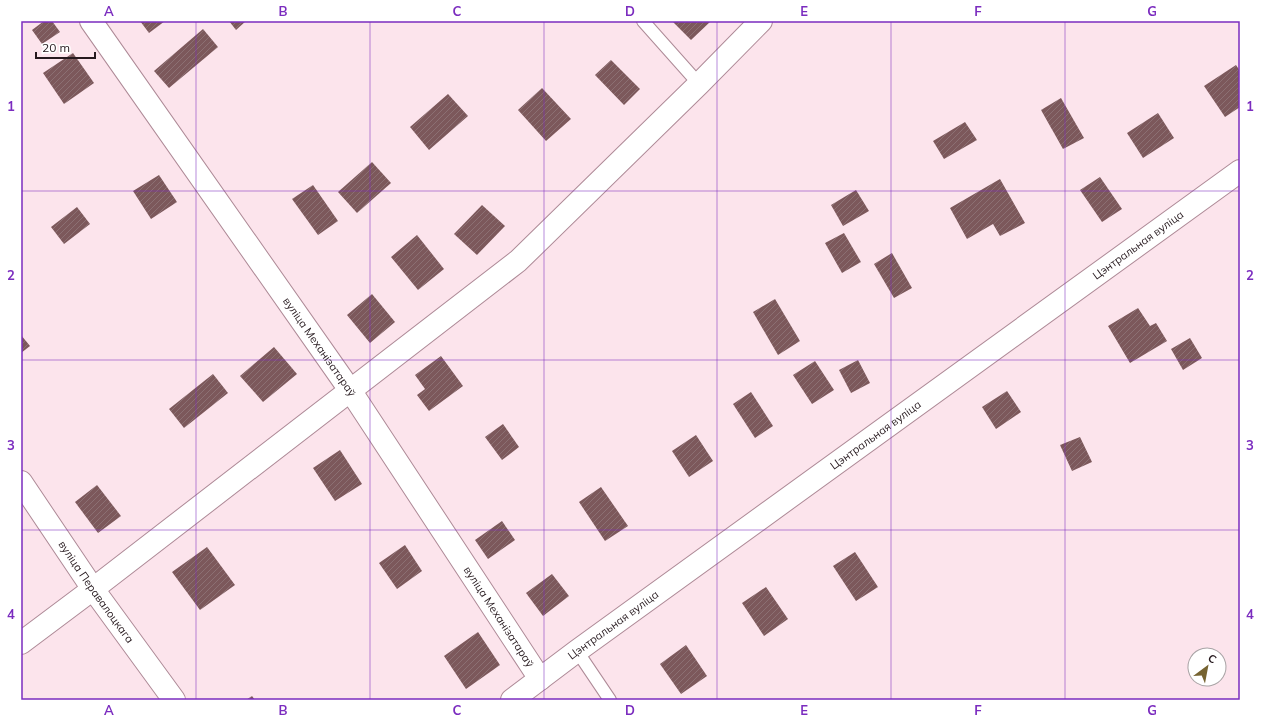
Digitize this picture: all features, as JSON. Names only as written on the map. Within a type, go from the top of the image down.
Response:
[{"type":"street","name":"вуліца Механізатараў","points":[[91,21],[350,390],[540,679]]},
{"type":"street","points":[[21,642],[94,589],[518,260],[699,84],[761,21]]},
{"type":"street","name":"Цэнтральная вуліца","points":[[512,700],[1240,171]]},
{"type":"street","name":"вуліца Перавалоцкага","points":[[21,482],[94,589],[174,700]]},
{"type":"lane","points":[[643,21],[699,84]]},
{"type":"lane","points":[[577,652],[610,700]]},
{"type":"building","points":[[44,21],[52,21],[60,32],[42,44],[32,30]]},
{"type":"building","points":[[140,21],[165,21],[149,33]]},
{"type":"building","points":[[229,21],[246,21],[236,30]]},
{"type":"building","points":[[672,21],[709,21],[710,22],[691,40]]},
{"type":"building","points":[[203,29],[218,47],[169,88],[154,71]]},
{"type":"building","points":[[73,53],[94,83],[64,104],[43,73]]},
{"type":"building","points":[[611,60],[640,89],[624,105],[595,75]]},
{"type":"building","points":[[1236,65],[1240,71],[1240,107],[1225,117],[1204,86]]},
{"type":"building","points":[[542,88],[571,119],[546,141],[518,110]]},
{"type":"building","points":[[448,94],[468,116],[429,150],[410,127]]},
{"type":"building","points":[[1061,98],[1084,138],[1063,149],[1041,110]]},
{"type":"building","points":[[1158,113],[1174,138],[1143,158],[1127,133]]},
{"type":"building","points":[[965,122],[977,140],[944,159],[933,141]]},
{"type":"building","points":[[372,162],[391,183],[357,213],[338,192]]},
{"type":"building","points":[[159,175],[177,202],[151,219],[133,191]]},
{"type":"building","points":[[1100,177],[1122,209],[1102,222],[1080,190]]},
{"type":"building","points":[[1000,179],[1025,223],[1000,236],[993,224],[967,239],[950,208]]},
{"type":"building","points":[[313,185],[338,221],[318,235],[292,199]]},
{"type":"building","points":[[856,190],[869,211],[843,226],[831,205]]},
{"type":"building","points":[[482,205],[505,226],[477,255],[454,234]]},
{"type":"building","points":[[77,207],[90,224],[64,244],[51,227]]},
{"type":"building","points":[[844,233],[861,262],[842,273],[825,243]]},
{"type":"building","points":[[417,235],[444,269],[418,290],[391,257]]},
{"type":"building","points":[[892,253],[912,288],[894,298],[874,264]]},
{"type":"building","points":[[372,294],[395,322],[370,343],[347,315]]},
{"type":"building","points":[[775,299],[800,341],[778,355],[753,312]]},
{"type":"building","points":[[1138,308],[1150,326],[1156,323],[1167,341],[1130,363],[1108,326]]},
{"type":"building","points":[[21,335],[30,346],[21,353]]},
{"type":"building","points":[[1190,338],[1202,358],[1183,370],[1171,349]]},
{"type":"building","points":[[274,347],[297,374],[263,402],[240,376]]},
{"type":"building","points":[[441,356],[463,386],[429,411],[417,395],[425,389],[415,375]]},
{"type":"building","points":[[858,360],[870,383],[851,393],[839,370]]},
{"type":"building","points":[[815,361],[834,390],[812,404],[793,375]]},
{"type":"building","points":[[213,374],[228,393],[184,428],[169,409]]},
{"type":"building","points":[[1007,391],[1021,412],[996,429],[982,407]]},
{"type":"building","points":[[751,392],[773,426],[755,438],[733,404]]},
{"type":"building","points":[[503,424],[519,447],[502,460],[485,437]]},
{"type":"building","points":[[696,435],[713,461],[689,477],[672,451]]},
{"type":"building","points":[[1080,437],[1092,462],[1072,471],[1060,445]]},
{"type":"building","points":[[340,450],[362,484],[335,501],[313,468]]},
{"type":"building","points":[[97,485],[121,516],[98,533],[75,502]]},
{"type":"building","points":[[601,487],[628,526],[605,541],[579,502]]},
{"type":"building","points":[[502,521],[515,540],[488,559],[475,540]]},
{"type":"building","points":[[405,545],[422,571],[397,589],[379,563]]},
{"type":"building","points":[[207,547],[235,585],[200,610],[172,572]]},
{"type":"building","points":[[855,552],[878,587],[856,601],[833,566]]},
{"type":"building","points":[[552,574],[569,596],[543,616],[526,593]]},
{"type":"building","points":[[766,587],[788,619],[764,636],[742,603]]},
{"type":"building","points":[[478,632],[500,665],[466,689],[444,656]]},
{"type":"building","points":[[686,645],[707,676],[681,694],[660,664]]},
{"type":"building","points":[[252,696],[255,700],[246,700]]}]
